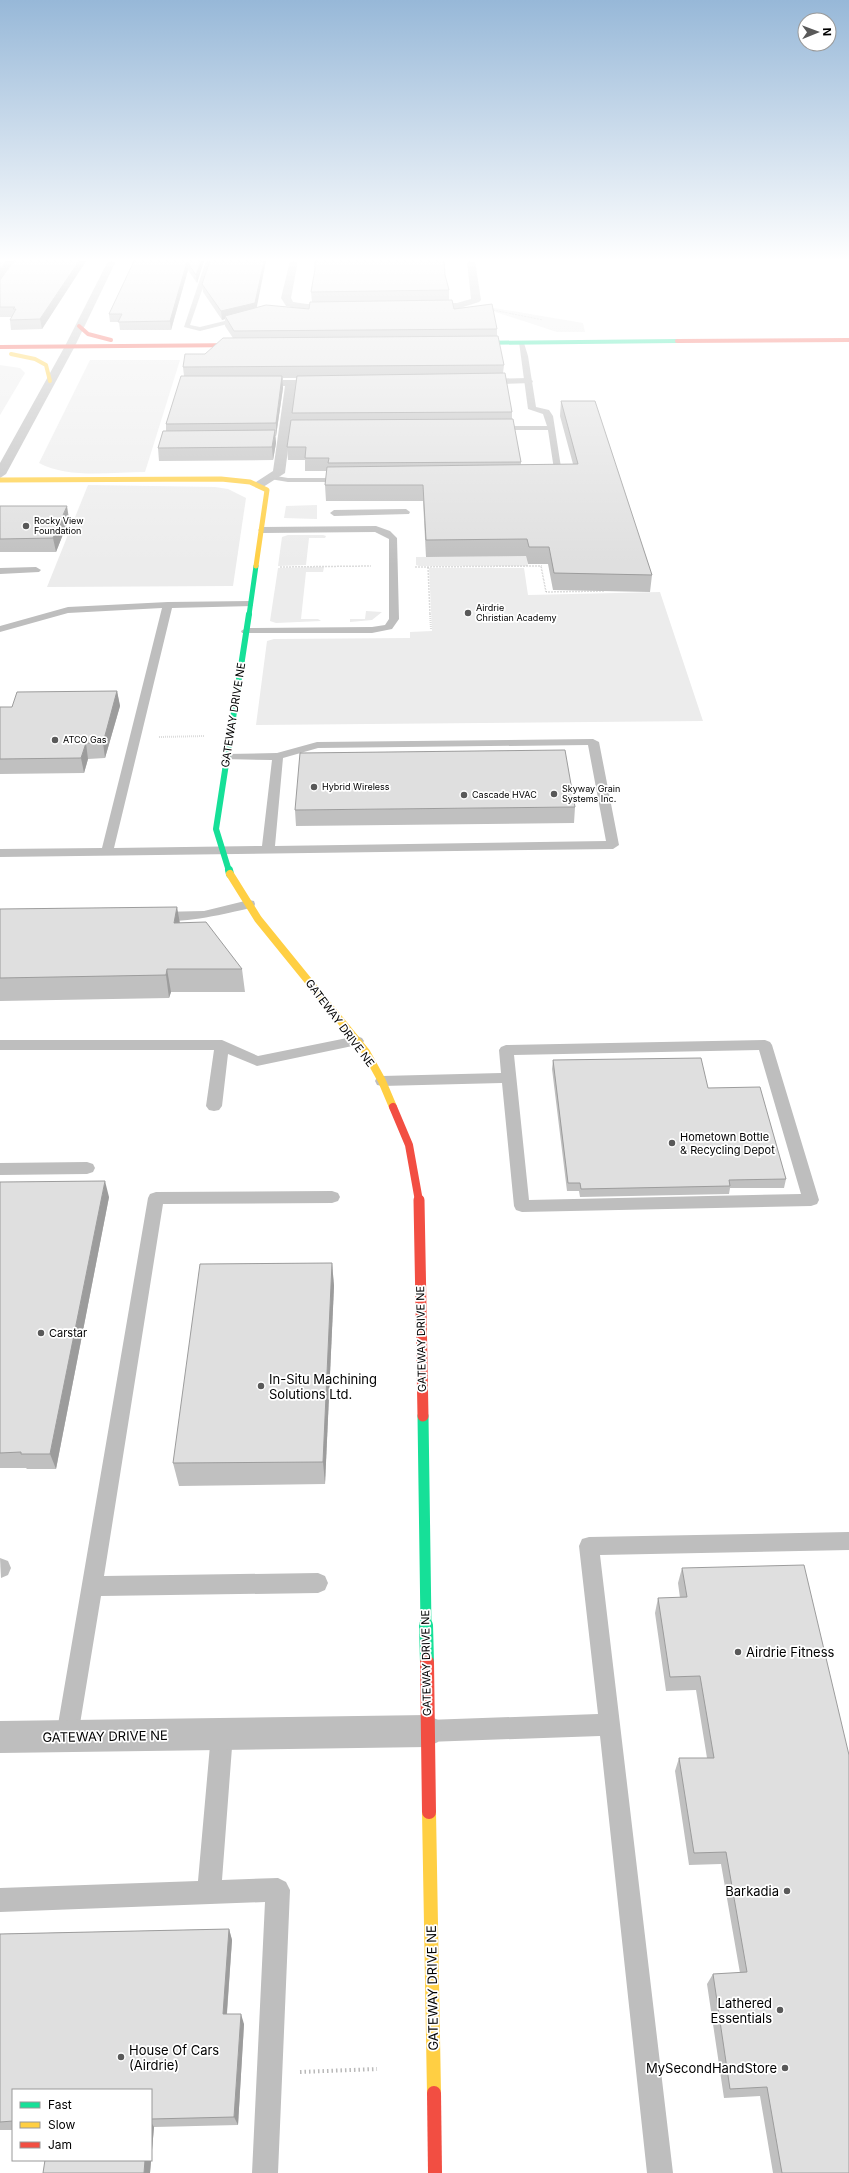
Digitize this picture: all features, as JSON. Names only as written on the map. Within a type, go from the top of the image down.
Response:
[{"type":"street","points":[[40,362],[46,365],[50,381]]},
{"type":"street","points":[[0,474],[61,362]]},
{"type":"street","points":[[465,382],[528,381]]},
{"type":"street","points":[[244,383],[339,382]]},
{"type":"street","points":[[0,480],[221,479],[250,482],[260,485],[279,473],[291,383]]},
{"type":"street","name":"GATEWAY DRIVE NE","points":[[260,485],[267,490],[262,530],[216,829],[221,850],[230,874],[258,919],[357,1041],[382,1081],[409,1145],[420,1196],[427,1731],[435,2173]]},
{"type":"street","name":"GATEWAY DRIVE NE","points":[[0,1737],[427,1731]]},
{"type":"lane","points":[[526,362],[532,409],[546,412],[549,416],[560,478],[544,478]]},
{"type":"lane","points":[[488,428],[550,428]]},
{"type":"lane","points":[[273,477],[288,480],[358,480]]},
{"type":"lane","points":[[361,512],[361,529]]},
{"type":"lane","points":[[334,513],[406,512]]},
{"type":"lane","points":[[246,631],[372,630],[388,627],[394,619],[393,538],[387,533],[376,529],[262,530]]},
{"type":"lane","points":[[0,571],[36,570]]},
{"type":"lane","points":[[0,629],[68,610],[168,605],[250,604]]},
{"type":"lane","points":[[107,852],[168,605]]},
{"type":"lane","points":[[0,853],[613,845],[593,742],[317,745],[278,756],[227,757]]},
{"type":"lane","points":[[268,850],[278,756]]},
{"type":"lane","points":[[149,916],[204,915],[249,904]]},
{"type":"lane","points":[[0,1045],[222,1045],[257,1061],[357,1041]]},
{"type":"lane","points":[[214,1106],[222,1045]]},
{"type":"lane","points":[[765,1045],[811,1200],[522,1206],[509,1078],[506,1050],[765,1045]]},
{"type":"lane","points":[[382,1081],[509,1078]]},
{"type":"lane","points":[[0,1169],[87,1168]]},
{"type":"lane","points":[[67,1736],[156,1198],[332,1197]]},
{"type":"lane","points":[[660,2173],[589,1546],[849,1541]]},
{"type":"lane","points":[[92,1586],[318,1583]]},
{"type":"lane","points":[[427,1731],[610,1725]]},
{"type":"lane","points":[[209,1893],[222,1734]]},
{"type":"lane","points":[[0,1900],[278,1890],[265,2173]]},
{"type":"path","points":[[256,567],[541,566],[546,592],[604,592]]},
{"type":"path","points":[[428,567],[431,629]]},
{"type":"path","points":[[135,737],[230,736]]},
{"type":"path","points":[[270,2072],[378,2069]]},
{"type":"shaded area","points":[[89,362],[179,362],[145,472],[77,473],[51,468],[39,463]]},
{"type":"shaded area","points":[[0,365],[20,368],[25,373],[0,415]]},
{"type":"shaded area","points":[[88,485],[215,487],[228,489],[246,498],[233,586],[47,587]]},
{"type":"shaded area","points":[[317,505],[317,519],[284,518],[286,506]]},
{"type":"shaded area","points":[[288,535],[326,536],[325,538],[309,538],[306,565],[278,566],[282,537]]},
{"type":"shaded area","points":[[526,556],[528,566],[416,565],[416,557]]},
{"type":"shaded area","points":[[324,567],[323,572],[306,572],[301,619],[318,619],[321,621],[276,623],[270,621],[278,568]]},
{"type":"shaded area","points":[[429,568],[524,568],[528,595],[660,592],[703,721],[256,725],[267,641],[274,639],[410,638],[410,632],[432,631]]},
{"type":"shaded area","points":[[366,611],[382,612],[372,620],[350,622],[350,619],[365,619]]},
{"type":"building","points":[[184,362],[503,362],[504,365],[183,367]]},
{"type":"building","points":[[505,373],[512,412],[292,413],[297,376]]},
{"type":"building","points":[[181,376],[282,376],[276,423],[166,424]]},
{"type":"building","points":[[561,401],[595,401],[652,575],[554,573],[549,547],[529,547],[527,539],[426,540],[423,485],[325,485],[327,467],[578,464]]},
{"type":"building","points":[[513,419],[521,462],[328,463],[329,458],[305,458],[306,447],[287,447],[291,420]]},
{"type":"building","points":[[275,430],[272,447],[158,448],[163,431]]},
{"type":"building","points":[[0,506],[67,506],[53,538],[0,539]]},
{"type":"building","name":"ATCO Gas","points":[[117,691],[103,743],[86,743],[81,758],[0,759],[0,707],[12,707],[17,692]]},
{"type":"building","points":[[565,750],[575,807],[295,810],[300,753]]},
{"type":"building","points":[[177,907],[174,923],[206,922],[242,969],[167,969],[166,975],[0,978],[0,909]]},
{"type":"building","name":"Hometown Bottle & Recycling Depot","points":[[701,1058],[708,1088],[760,1087],[786,1179],[729,1180],[730,1186],[581,1189],[580,1183],[568,1183],[553,1060]]},
{"type":"building","name":"Carstar","points":[[105,1181],[50,1454],[21,1454],[21,1452],[0,1453],[0,1182]]},
{"type":"building","name":"In-Situ Machining Solutions Ltd.","points":[[332,1263],[323,1462],[173,1463],[200,1264]]},
{"type":"building","points":[[804,1565],[849,1755],[849,2173],[782,2173],[767,2087],[730,2089],[713,1974],[747,1972],[726,1852],[694,1853],[679,1758],[714,1758],[700,1676],[670,1677],[658,1598],[687,1597],[682,1568]]},
{"type":"building","name":"House Of Cars (Airdrie)","points":[[229,1929],[223,2014],[241,2014],[234,2117],[152,2119],[152,2089],[12,2089],[12,2121],[0,2122],[0,1934]]},
{"type":"building","points":[[45,2161],[145,2161],[144,2173],[43,2173]]},
{"type":"traffic: fast","points":[[230,874],[216,829],[256,566]]},
{"type":"traffic: fast","points":[[423,1416],[427,1662]]},
{"type":"traffic: slow","points":[[41,362],[46,365],[50,381]]},
{"type":"traffic: slow","points":[[0,480],[221,479],[250,482],[267,490],[256,566]]},
{"type":"traffic: slow","points":[[230,874],[258,919],[366,1052],[382,1081],[393,1107]]},
{"type":"traffic: slow","points":[[429,1812],[434,2093]]},
{"type":"traffic: jam","points":[[393,1107],[409,1145],[419,1196],[423,1416]]},
{"type":"traffic: jam","points":[[427,1662],[429,1812]]},
{"type":"traffic: jam","points":[[434,2093],[435,2173]]},
{"type":"place","name":"Rocky View Foundation","points":[[26,526]]},
{"type":"place","name":"Airdrie Christian Academy","points":[[468,613]]},
{"type":"place","name":"ATCO Gas","points":[[55,740]]},
{"type":"place","name":"Hybrid Wireless","points":[[314,787]]},
{"type":"place","name":"Skyway Grain Systems Inc.","points":[[554,794]]},
{"type":"place","name":"Cascade HVAC","points":[[464,795]]},
{"type":"place","name":"Hometown Bottle & Recycling Depot","points":[[672,1143]]},
{"type":"place","name":"Carstar","points":[[41,1333]]},
{"type":"place","name":"In-Situ Machining Solutions Ltd.","points":[[261,1386]]},
{"type":"place","name":"Airdrie Fitness","points":[[738,1652]]},
{"type":"place","name":"Barkadia","points":[[787,1891]]},
{"type":"place","name":"Lathered Essentials","points":[[780,2010]]},
{"type":"place","name":"House Of Cars (Airdrie)","points":[[121,2057]]},
{"type":"place","name":"MySecondHandStore","points":[[785,2068]]}]
